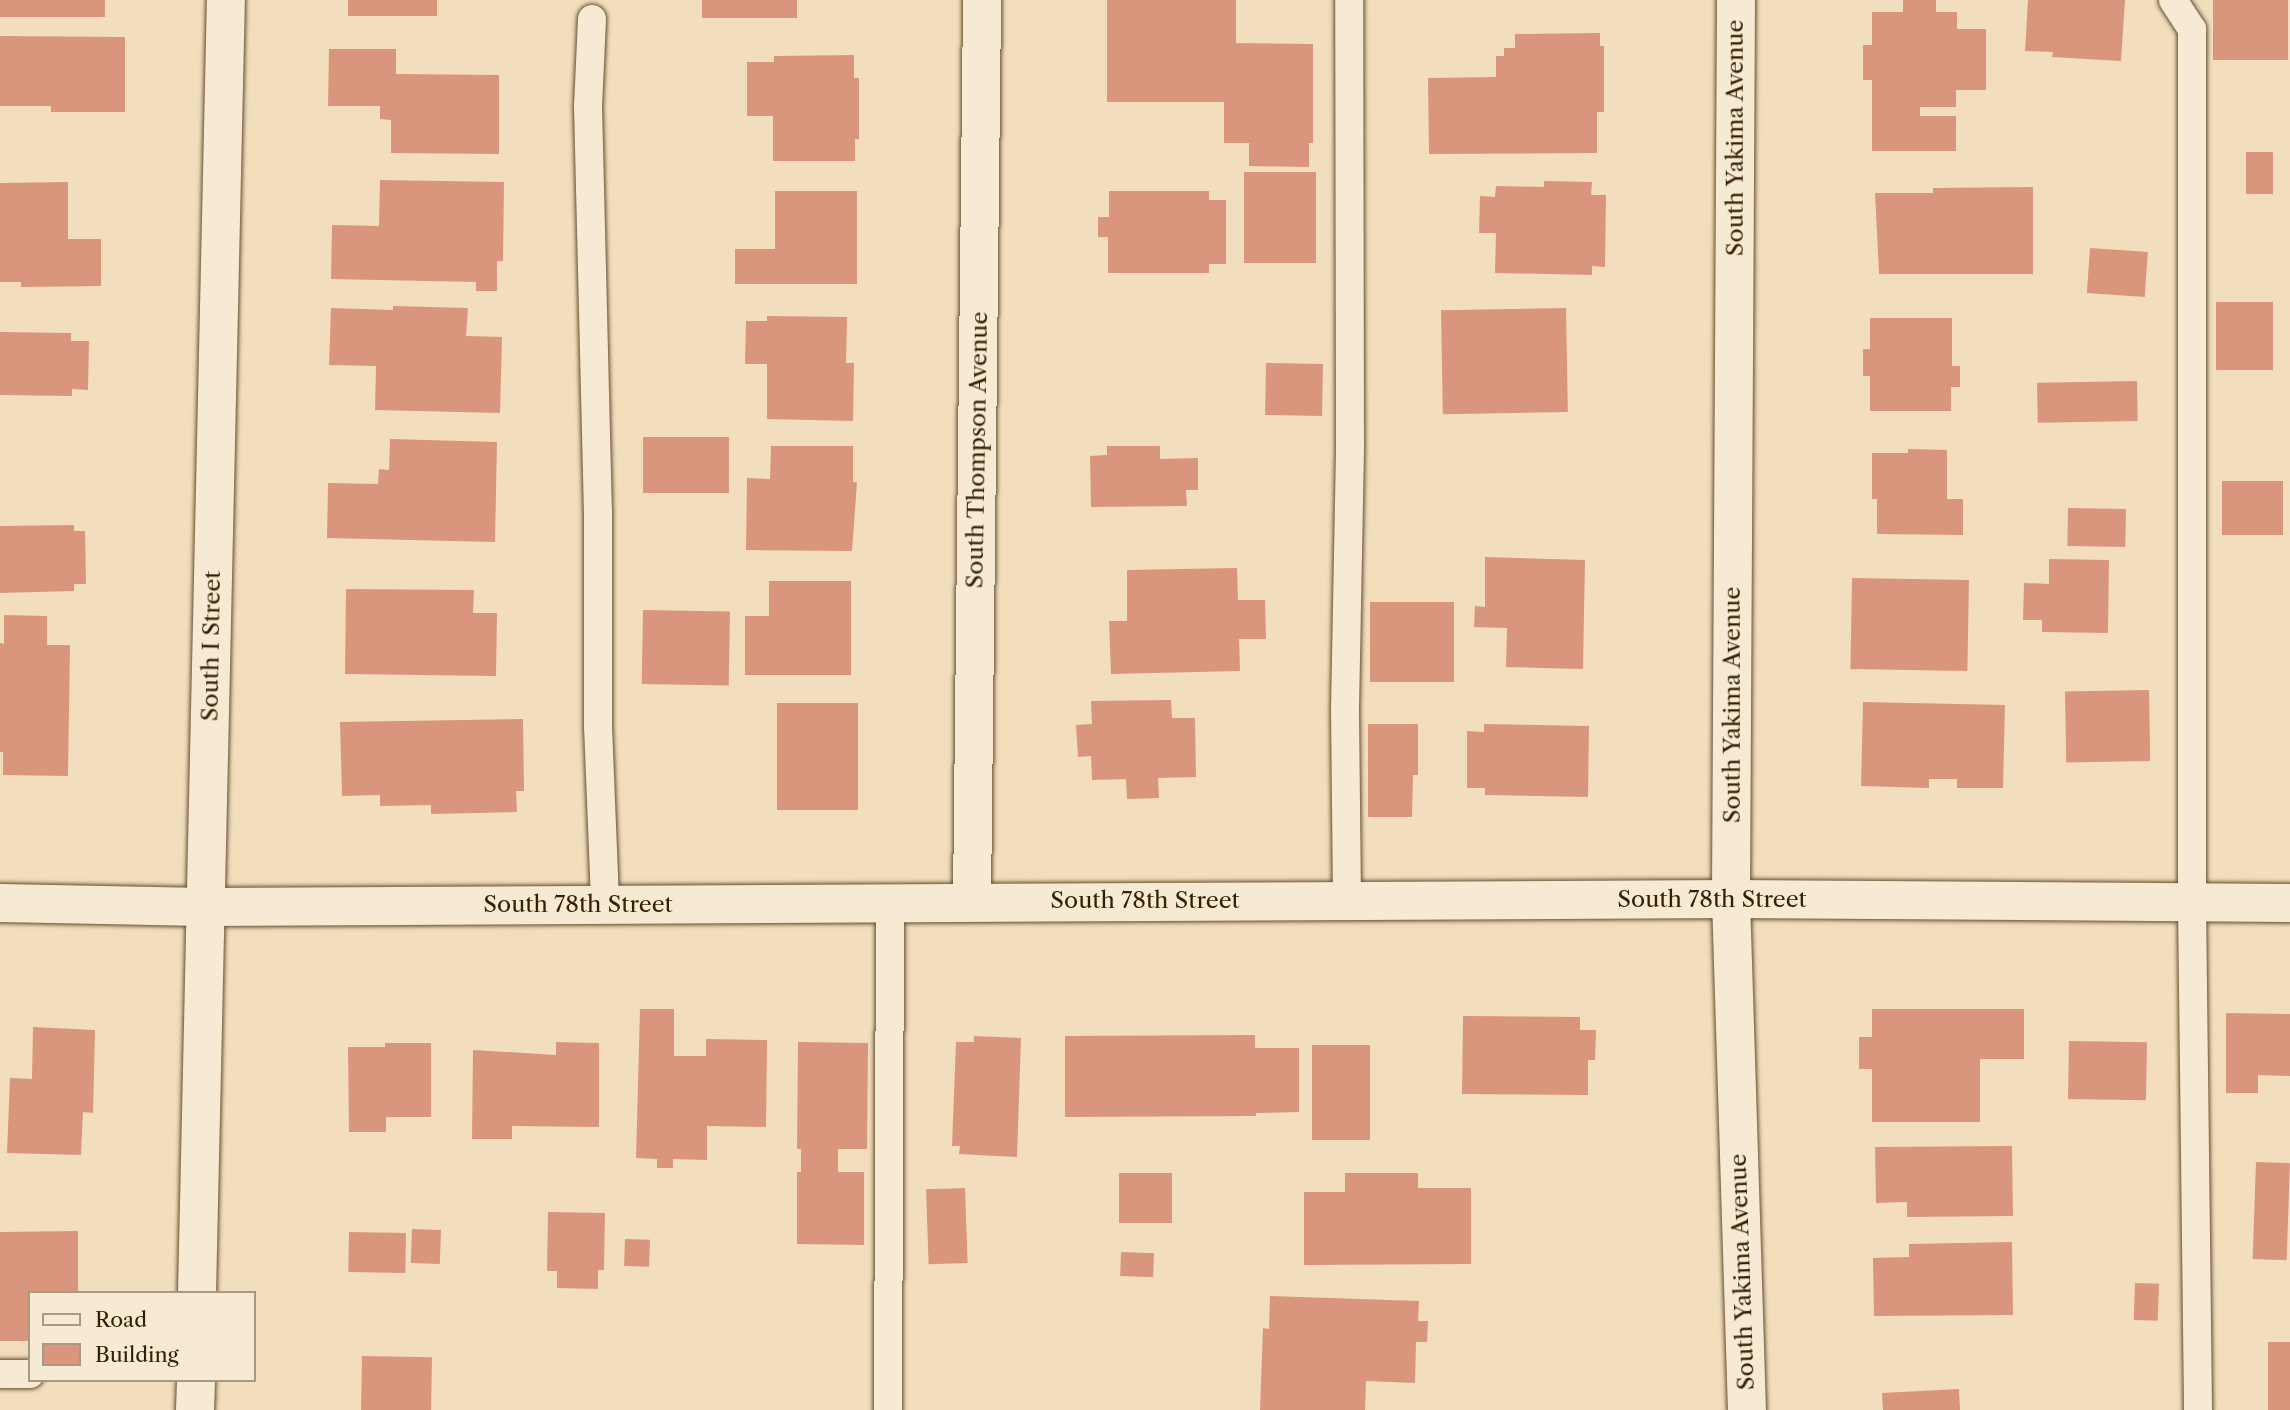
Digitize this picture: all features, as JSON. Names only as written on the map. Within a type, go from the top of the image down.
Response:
[{"type":"street","name":"South I Street","points":[[197,1291],[226,0]]},
{"type":"street","name":"South Thompson Avenue","points":[[972,901],[982,0]]},
{"type":"street","name":"South Yakima Avenue","points":[[1736,0],[1731,899],[1747,1410]]},
{"type":"street","name":"South 78th Street","points":[[0,903],[205,907],[1731,899],[2290,903]]},
{"type":"street","points":[[195,1382],[195,1410]]},
{"type":"lane","points":[[1347,900],[1345,710],[1350,446],[1349,0]]},
{"type":"lane","points":[[2173,0],[2192,29],[2192,902],[2198,1410]]},
{"type":"lane","points":[[592,19],[588,106],[598,511],[598,726],[605,903]]},
{"type":"lane","points":[[888,1410],[890,902]]},
{"type":"lane","points":[[0,1374],[28,1374]]},
{"type":"building","points":[[0,0],[105,0],[105,17],[0,17]]},
{"type":"building","points":[[348,0],[437,0],[437,16],[348,16]]},
{"type":"building","points":[[702,0],[797,0],[797,18],[702,18]]},
{"type":"building","points":[[1107,0],[1236,0],[1236,43],[1313,44],[1313,143],[1309,143],[1309,167],[1249,166],[1249,143],[1224,143],[1224,102],[1107,102]]},
{"type":"building","points":[[1903,0],[1936,0],[1936,12],[1957,12],[1957,29],[1986,29],[1986,90],[1956,90],[1956,107],[1920,107],[1920,116],[1956,116],[1956,151],[1872,151],[1872,80],[1863,80],[1863,45],[1872,45],[1872,12],[1903,12]]},
{"type":"building","points":[[2028,0],[2125,0],[2121,61],[2052,57],[2053,52],[2025,51]]},
{"type":"building","points":[[2213,0],[2288,0],[2288,60],[2213,60]]},
{"type":"building","points":[[1600,33],[1600,46],[1604,46],[1604,112],[1597,112],[1597,153],[1429,154],[1428,78],[1496,77],[1496,56],[1504,56],[1504,48],[1515,48],[1515,34]]},
{"type":"building","points":[[0,36],[125,37],[125,112],[51,112],[51,106],[0,106]]},
{"type":"building","points":[[329,49],[396,49],[396,74],[499,75],[499,154],[391,153],[391,120],[380,119],[380,106],[328,106]]},
{"type":"building","points":[[854,55],[854,78],[859,78],[859,139],[855,139],[855,161],[773,161],[773,116],[747,116],[747,62],[774,62],[774,56]]},
{"type":"building","points":[[2246,152],[2273,152],[2273,194],[2246,194]]},
{"type":"building","points":[[1244,172],[1316,172],[1316,263],[1244,263]]},
{"type":"building","points":[[380,180],[504,182],[503,261],[497,261],[497,291],[476,291],[476,282],[331,279],[332,225],[379,226]]},
{"type":"building","points":[[1544,181],[1592,182],[1591,195],[1606,195],[1605,267],[1592,266],[1592,275],[1495,273],[1496,233],[1479,233],[1480,196],[1495,197],[1496,186],[1544,187]]},
{"type":"building","points":[[68,182],[68,239],[101,239],[101,286],[21,287],[21,282],[0,282],[0,183]]},
{"type":"building","points":[[2033,187],[2033,274],[1879,274],[1875,193],[1933,193],[1933,188]]},
{"type":"building","points":[[775,191],[857,191],[857,284],[735,284],[735,249],[775,249]]},
{"type":"building","points":[[1109,191],[1209,191],[1209,200],[1226,200],[1226,264],[1209,264],[1209,273],[1108,273],[1108,237],[1098,237],[1098,217],[1109,217]]},
{"type":"building","points":[[2090,248],[2148,252],[2145,297],[2087,293]]},
{"type":"building","points":[[2216,302],[2273,302],[2273,370],[2216,370]]},
{"type":"building","points":[[393,306],[468,308],[466,336],[502,337],[500,413],[375,410],[376,366],[329,365],[331,308],[393,310]]},
{"type":"building","points":[[1566,308],[1568,412],[1443,414],[1441,310]]},
{"type":"building","points":[[767,316],[847,317],[846,363],[854,363],[853,421],[767,419],[767,364],[745,364],[746,321],[767,321]]},
{"type":"building","points":[[1870,318],[1952,318],[1952,366],[1960,366],[1960,387],[1951,387],[1951,411],[1870,411],[1870,376],[1863,376],[1863,349],[1870,349]]},
{"type":"building","points":[[0,332],[71,333],[71,341],[89,341],[88,390],[72,389],[72,396],[0,395]]},
{"type":"building","points":[[1266,363],[1323,364],[1322,416],[1265,415]]},
{"type":"building","points":[[2137,381],[2138,421],[2038,423],[2037,383]]},
{"type":"building","points":[[643,437],[729,437],[729,493],[643,493]]},
{"type":"building","points":[[390,439],[497,442],[495,542],[327,538],[328,483],[378,484],[379,469],[389,470]]},
{"type":"building","points":[[771,446],[853,446],[853,482],[857,482],[852,551],[746,550],[747,478],[770,479]]},
{"type":"building","points":[[1107,446],[1160,446],[1160,459],[1198,458],[1198,490],[1186,490],[1187,506],[1091,507],[1090,456],[1107,455]]},
{"type":"building","points":[[1908,449],[1947,450],[1947,499],[1963,499],[1963,535],[1877,534],[1877,499],[1872,499],[1872,453],[1908,453]]},
{"type":"building","points":[[2222,481],[2283,481],[2283,535],[2222,535]]},
{"type":"building","points":[[2068,508],[2126,509],[2125,547],[2067,546]]},
{"type":"building","points":[[74,525],[74,531],[85,531],[86,584],[74,584],[74,591],[0,593],[0,526]]},
{"type":"building","points":[[1485,557],[1585,560],[1583,669],[1506,667],[1507,628],[1474,627],[1475,606],[1485,607]]},
{"type":"building","points":[[2049,559],[2109,560],[2108,633],[2042,632],[2042,620],[2023,620],[2024,583],[2049,584]]},
{"type":"building","points":[[1237,568],[1238,600],[1265,600],[1266,639],[1239,639],[1240,671],[1111,674],[1109,621],[1127,621],[1127,570]]},
{"type":"building","points":[[1852,578],[1969,580],[1967,671],[1850,669]]},
{"type":"building","points":[[769,581],[851,581],[851,675],[745,675],[745,616],[769,616]]},
{"type":"building","points":[[346,589],[474,590],[473,613],[497,613],[496,676],[345,674]]},
{"type":"building","points":[[1370,602],[1454,602],[1454,682],[1370,682]]},
{"type":"building","points":[[643,610],[730,612],[729,686],[642,684]]},
{"type":"building","points":[[4,615],[47,616],[47,645],[70,645],[68,776],[3,775],[3,752],[0,752],[0,643],[4,644]]},
{"type":"building","points":[[2149,690],[2150,761],[2066,762],[2065,691]]},
{"type":"building","points":[[1171,700],[1172,718],[1195,718],[1196,777],[1158,778],[1159,798],[1127,799],[1126,779],[1092,780],[1091,756],[1078,757],[1076,725],[1092,724],[1091,701]]},
{"type":"building","points":[[1863,702],[2005,705],[2003,788],[1957,788],[1957,779],[1929,779],[1929,788],[1861,786]]},
{"type":"building","points":[[777,703],[858,703],[858,810],[777,810]]},
{"type":"building","points":[[523,719],[524,791],[516,791],[517,812],[431,814],[431,805],[380,806],[380,795],[342,796],[340,722]]},
{"type":"building","points":[[1368,724],[1418,724],[1418,775],[1413,775],[1412,817],[1368,817]]},
{"type":"building","points":[[1484,724],[1589,726],[1588,797],[1485,795],[1485,788],[1467,788],[1467,731],[1484,732]]},
{"type":"building","points":[[640,1009],[674,1009],[674,1056],[706,1056],[706,1039],[767,1040],[766,1127],[707,1126],[707,1160],[673,1159],[673,1168],[657,1168],[657,1159],[636,1158]]},
{"type":"building","points":[[1872,1009],[2024,1009],[2024,1059],[1980,1059],[1980,1122],[1872,1122],[1872,1069],[1859,1069],[1859,1037],[1872,1037]]},
{"type":"building","points":[[2226,1013],[2290,1014],[2290,1076],[2258,1075],[2258,1093],[2226,1093]]},
{"type":"building","points":[[1463,1016],[1580,1017],[1580,1030],[1596,1030],[1595,1060],[1588,1060],[1588,1095],[1462,1094]]},
{"type":"building","points":[[33,1027],[95,1030],[93,1113],[83,1112],[81,1155],[7,1153],[10,1078],[32,1079]]},
{"type":"building","points":[[1255,1035],[1255,1048],[1299,1048],[1299,1112],[1256,1113],[1256,1116],[1065,1117],[1065,1036]]},
{"type":"building","points":[[974,1036],[1021,1038],[1017,1157],[959,1154],[960,1146],[952,1146],[956,1042],[974,1042]]},
{"type":"building","points":[[2069,1041],[2147,1042],[2146,1100],[2068,1099]]},
{"type":"building","points":[[556,1042],[599,1043],[599,1127],[512,1126],[512,1139],[472,1139],[473,1050],[556,1055]]},
{"type":"building","points":[[798,1042],[868,1043],[867,1149],[838,1149],[838,1172],[864,1172],[864,1245],[797,1244],[797,1172],[801,1172],[801,1149],[797,1149]]},
{"type":"building","points":[[385,1043],[431,1043],[431,1117],[386,1117],[386,1132],[349,1132],[348,1047],[385,1047]]},
{"type":"building","points":[[1312,1045],[1370,1045],[1370,1140],[1312,1140]]},
{"type":"building","points":[[2012,1146],[2013,1216],[1907,1217],[1907,1202],[1876,1203],[1875,1147]]},
{"type":"building","points":[[2256,1162],[2290,1163],[2287,1260],[2253,1259]]},
{"type":"building","points":[[1119,1173],[1172,1173],[1172,1223],[1119,1223]]},
{"type":"building","points":[[1345,1173],[1418,1173],[1418,1188],[1471,1188],[1471,1264],[1304,1265],[1304,1192],[1345,1192]]},
{"type":"building","points":[[965,1188],[968,1263],[929,1264],[926,1189]]},
{"type":"building","points":[[548,1212],[605,1213],[604,1270],[598,1270],[598,1289],[557,1288],[557,1271],[547,1271]]},
{"type":"building","points":[[412,1229],[441,1230],[440,1264],[411,1263]]},
{"type":"building","points":[[78,1231],[78,1291],[28,1291],[28,1341],[0,1341],[0,1232]]},
{"type":"building","points":[[349,1232],[406,1233],[405,1273],[348,1272]]},
{"type":"building","points":[[625,1239],[650,1240],[649,1267],[624,1266]]},
{"type":"building","points":[[2012,1242],[2013,1315],[1874,1316],[1873,1258],[1909,1257],[1909,1244]]},
{"type":"building","points":[[1121,1252],[1154,1253],[1153,1277],[1120,1276]]},
{"type":"building","points":[[2135,1283],[2159,1284],[2158,1321],[2134,1320]]},
{"type":"building","points":[[1270,1296],[1419,1301],[1418,1321],[1428,1321],[1427,1342],[1416,1342],[1415,1383],[1366,1381],[1365,1410],[1260,1410],[1263,1328],[1269,1329]]},
{"type":"building","points":[[2268,1342],[2290,1342],[2290,1410],[2268,1410]]},
{"type":"building","points":[[362,1356],[432,1357],[431,1410],[361,1410]]},
{"type":"building","points":[[1959,1389],[1960,1410],[1883,1410],[1882,1393]]}]
